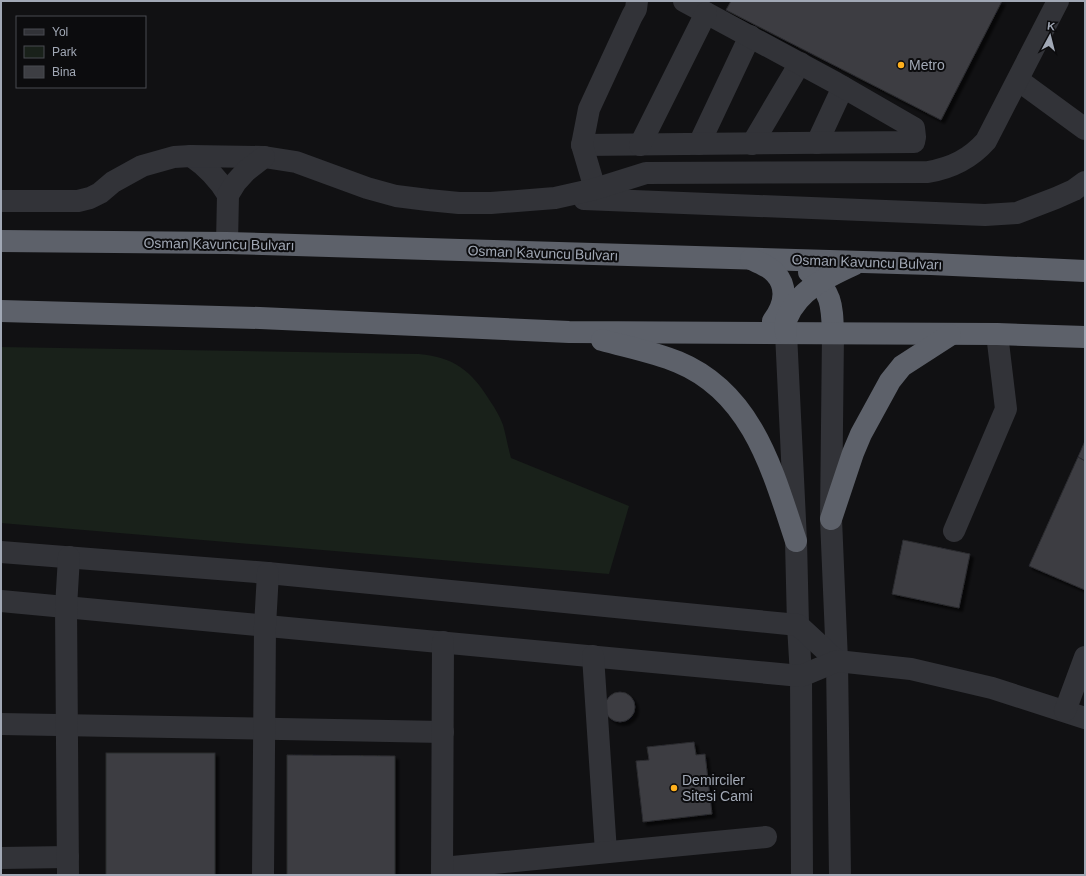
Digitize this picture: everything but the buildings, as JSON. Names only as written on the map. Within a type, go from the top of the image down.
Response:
[{"type":"highway","name":"Osman Kavuncu Bulvarı","points":[[1,241],[227,243],[860,262],[1085,271]]},
{"type":"highway","points":[[750,259],[775,272],[783,284],[784,298],[778,313],[769,326],[754,333]]},
{"type":"highway","points":[[796,260],[820,282],[828,293],[832,309],[833,334]]},
{"type":"highway","points":[[786,333],[787,319],[796,303],[809,289],[829,276],[860,262]]},
{"type":"highway","points":[[1,311],[260,318],[569,332],[950,335],[997,334],[1085,337]]},
{"type":"highway","points":[[569,332],[658,355],[679,362],[698,372],[719,388],[737,407],[759,440],[774,476],[796,541]]},
{"type":"highway","points":[[831,519],[853,453],[861,434],[890,381],[902,366],[950,335]]},
{"type":"street","points":[[596,189],[582,145],[589,110],[636,10],[637,1]]},
{"type":"street","points":[[582,145],[914,142],[914,128],[800,63],[684,1]]},
{"type":"street","points":[[555,198],[596,189],[646,173],[928,172],[942,170],[956,165],[968,158],[986,141],[1058,1]]},
{"type":"street","points":[[640,145],[706,13]]},
{"type":"street","points":[[699,144],[750,36]]},
{"type":"street","points":[[752,144],[800,63]]},
{"type":"street","points":[[1018,80],[1085,129]]},
{"type":"street","points":[[817,143],[843,87]]},
{"type":"street","points":[[191,156],[213,173],[228,196]]},
{"type":"street","points":[[1,201],[78,201],[90,198],[118,179],[142,166],[158,160],[191,156],[264,157],[296,162],[367,188],[396,196],[459,203],[491,203],[555,198],[985,215],[1017,213],[1074,190],[1085,182]]},
{"type":"street","points":[[227,243],[228,196],[236,182],[246,170],[264,157]]},
{"type":"street","points":[[786,333],[801,676],[802,875]]},
{"type":"street","points":[[833,334],[831,519],[837,661],[840,875]]},
{"type":"street","points":[[954,530],[1006,409],[997,334]]},
{"type":"street","points":[[1,552],[268,574],[798,626],[837,661]]},
{"type":"street","points":[[1,858],[68,866],[66,607],[68,557]]},
{"type":"street","points":[[263,875],[264,626],[268,574]]},
{"type":"street","points":[[1,601],[801,676],[837,661],[911,669],[992,688],[1085,718]]},
{"type":"street","points":[[443,642],[442,871],[606,852],[766,837]]},
{"type":"street","points":[[593,656],[606,852]]},
{"type":"street","points":[[1064,711],[1085,657]]},
{"type":"street","points":[[1,724],[443,732]]},
{"type":"green space","points":[[1,347],[419,354],[442,358],[461,367],[483,390],[502,422],[511,458],[629,506],[609,574],[1,523]]},
{"type":"place","name":"Metro","points":[[901,65]]},
{"type":"place","name":"Demirciler Sitesi Cami","points":[[674,788]]}]
